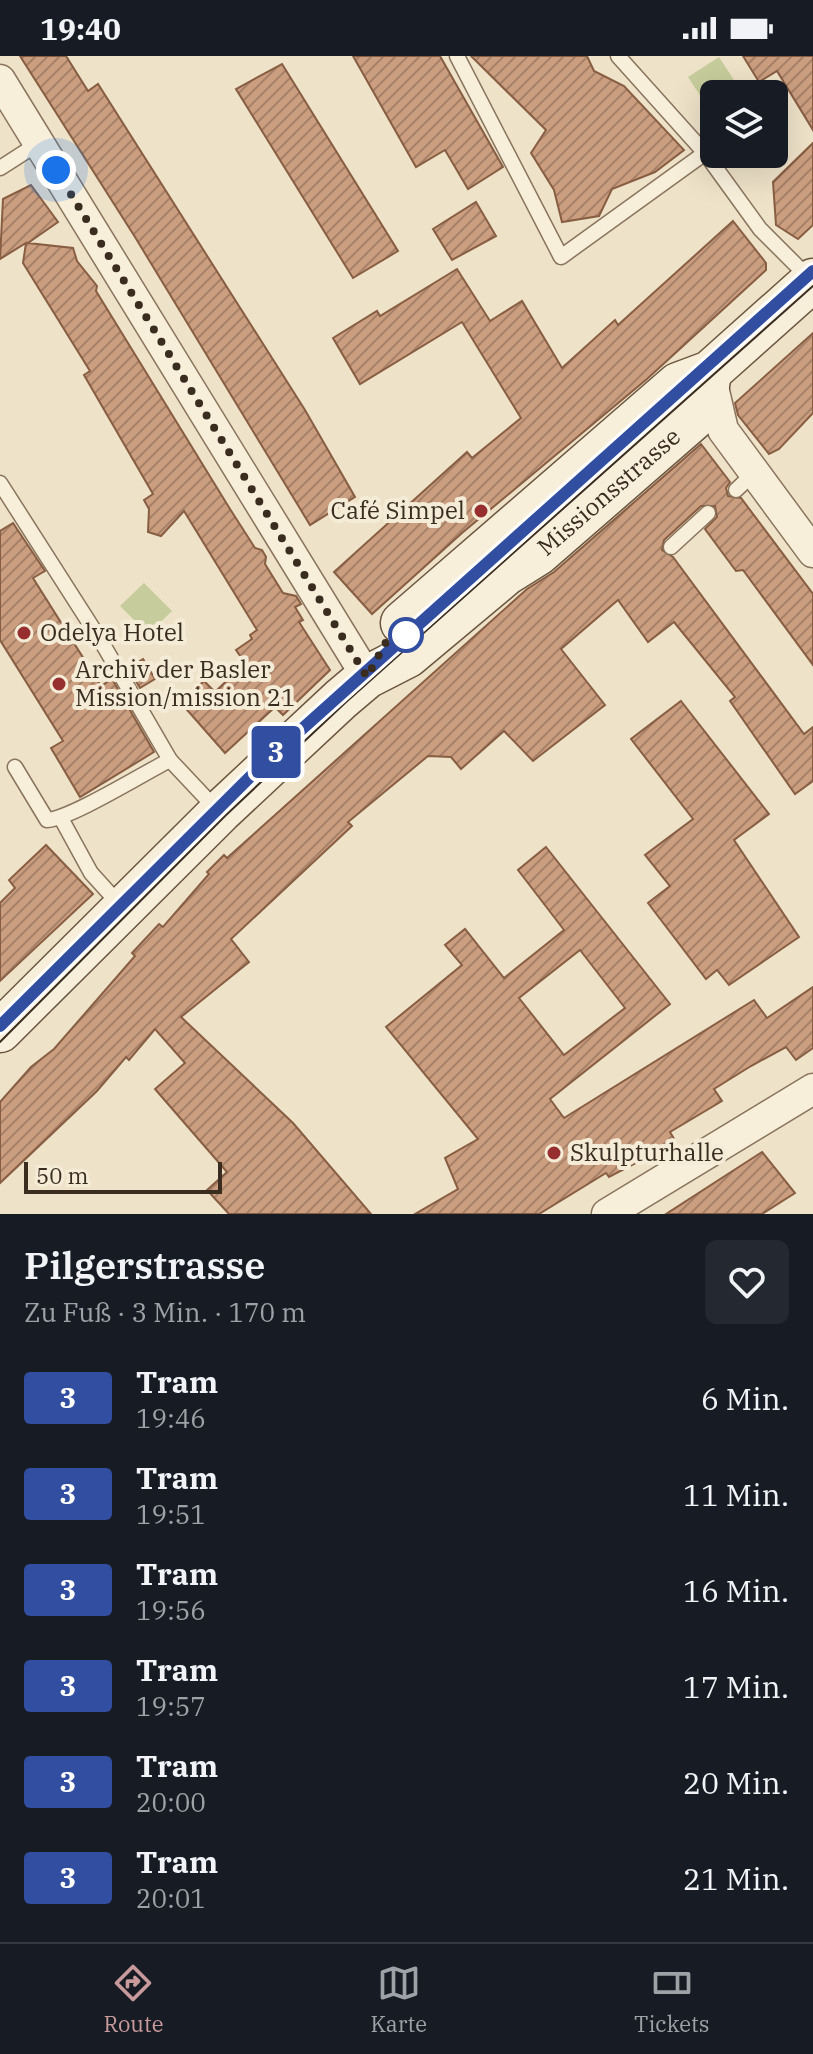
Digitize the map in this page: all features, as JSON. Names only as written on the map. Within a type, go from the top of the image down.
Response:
[{"type":"main road","points":[[710,372],[812,280]]},
{"type":"main road","name":"Missionsstrasse","points":[[0,1031],[220,812],[367,677],[408,656],[506,574],[538,554],[699,414],[706,398],[710,372]]},
{"type":"street","points":[[2,87],[367,677]]},
{"type":"street","points":[[710,372],[723,430],[745,482],[813,552]]},
{"type":"street","points":[[607,1214],[813,1089]]},
{"type":"lane","points":[[457,56],[561,257],[700,157]]},
{"type":"lane","points":[[618,56],[700,147]]},
{"type":"lane","points":[[0,168],[39,143]]},
{"type":"lane","points":[[716,168],[760,229],[812,280]]},
{"type":"lane","points":[[0,483],[4,499],[101,641],[170,760],[220,812]]},
{"type":"lane","points":[[671,547],[708,513]]},
{"type":"lane","points":[[15,767],[47,820],[62,820],[76,808],[170,760]]},
{"type":"lane","points":[[62,820],[91,873],[125,909]]},
{"type":"green space","points":[[719,57],[734,80],[700,80],[700,95],[688,77]]},
{"type":"green space","points":[[144,583],[172,611],[148,634],[120,606]]},
{"type":"building","points":[[20,56],[66,56],[88,91],[98,84],[305,410],[355,497],[310,525],[135,237]]},
{"type":"building","points":[[353,56],[440,56],[503,167],[468,189],[445,150],[416,167]]},
{"type":"building","points":[[471,56],[587,56],[594,71],[624,86],[684,150],[655,172],[612,189],[599,216],[562,222],[554,190],[531,153],[546,130]]},
{"type":"building","points":[[743,56],[813,56],[813,130],[788,89],[788,80],[782,80],[777,71],[758,80]]},
{"type":"building","points":[[282,64],[398,251],[353,278],[236,89]]},
{"type":"building","points":[[813,143],[813,225],[798,239],[776,225],[773,182]]},
{"type":"building","points":[[31,185],[58,222],[28,243],[73,248],[77,261],[97,286],[96,291],[230,509],[255,548],[262,550],[266,557],[265,564],[283,593],[296,596],[301,604],[295,607],[303,620],[299,622],[330,670],[283,715],[275,707],[225,753],[181,703],[204,681],[215,692],[245,663],[236,650],[252,639],[250,635],[257,630],[184,511],[161,536],[148,532],[149,509],[144,500],[153,494],[84,375],[90,371],[23,263],[26,243],[0,259],[3,199]]},
{"type":"building","points":[[476,202],[496,236],[452,260],[433,229]]},
{"type":"building","points":[[733,221],[766,263],[766,270],[647,379],[462,533],[372,614],[334,572],[467,452],[472,458],[521,418],[462,322],[360,384],[333,338],[377,311],[380,316],[457,269],[490,321],[522,301],[562,368],[615,320],[618,325]]},
{"type":"building","points":[[813,333],[813,413],[779,449],[769,454],[738,415],[735,403]]},
{"type":"building","points":[[701,444],[730,482],[726,488],[728,496],[741,498],[813,594],[813,665],[743,570],[736,571],[705,529],[717,517],[715,506],[701,506],[664,540],[662,550],[673,557],[804,734],[813,727],[813,781],[795,794],[730,701],[735,697],[674,622],[648,642],[618,600],[561,649],[605,705],[533,761],[504,731],[461,769],[451,757],[428,756],[348,822],[352,826],[231,939],[249,962],[181,1017],[293,1123],[371,1214],[229,1214],[207,1190],[227,1172],[155,1089],[185,1063],[155,1029],[129,1060],[126,1057],[97,1091],[0,1183],[0,1102],[31,1067],[54,1049],[135,956],[132,953],[159,924],[163,927],[209,874],[207,872],[224,855],[227,858],[527,589],[554,572]]},
{"type":"building","points":[[13,523],[45,571],[33,578],[101,686],[112,679],[154,752],[80,797],[51,748],[63,741],[0,640],[0,531]]},
{"type":"building","points":[[143,659],[155,679],[140,688],[128,668]]},
{"type":"building","points":[[681,701],[769,814],[734,840],[799,937],[729,985],[717,970],[706,979],[648,903],[670,886],[645,855],[693,819],[631,739]]},
{"type":"building","points":[[46,845],[93,894],[0,981],[0,903],[15,888],[9,880]]},
{"type":"building","points":[[546,847],[670,1004],[550,1099],[564,1118],[754,1000],[767,1018],[813,987],[813,1048],[796,1060],[786,1047],[751,1066],[714,1089],[722,1101],[670,1132],[676,1142],[609,1177],[606,1173],[539,1214],[415,1214],[458,1189],[445,1158],[478,1139],[386,1027],[462,965],[445,945],[465,929],[504,978],[564,930],[518,870]],"holes":[[[580,950],[625,1008],[564,1055],[519,998]]]},
{"type":"building","points":[[762,1152],[795,1193],[762,1214],[666,1214]]},
{"type":"tram line","name":"3","points":[[0,1026],[263,764],[813,271]]},
{"type":"tram line","points":[[0,1042],[225,816],[345,703],[813,286]]},
{"type":"place","name":"Café Simpel","points":[[481,511]]},
{"type":"place","name":"Odelya Hotel","points":[[24,633]]},
{"type":"place","name":"Archiv der Basler Mission/mission 21","points":[[59,684]]},
{"type":"place","name":"Skulpturhalle","points":[[554,1153]]},
{"type":"route","points":[[56,170],[367,677],[391,633],[406,635]]}]
